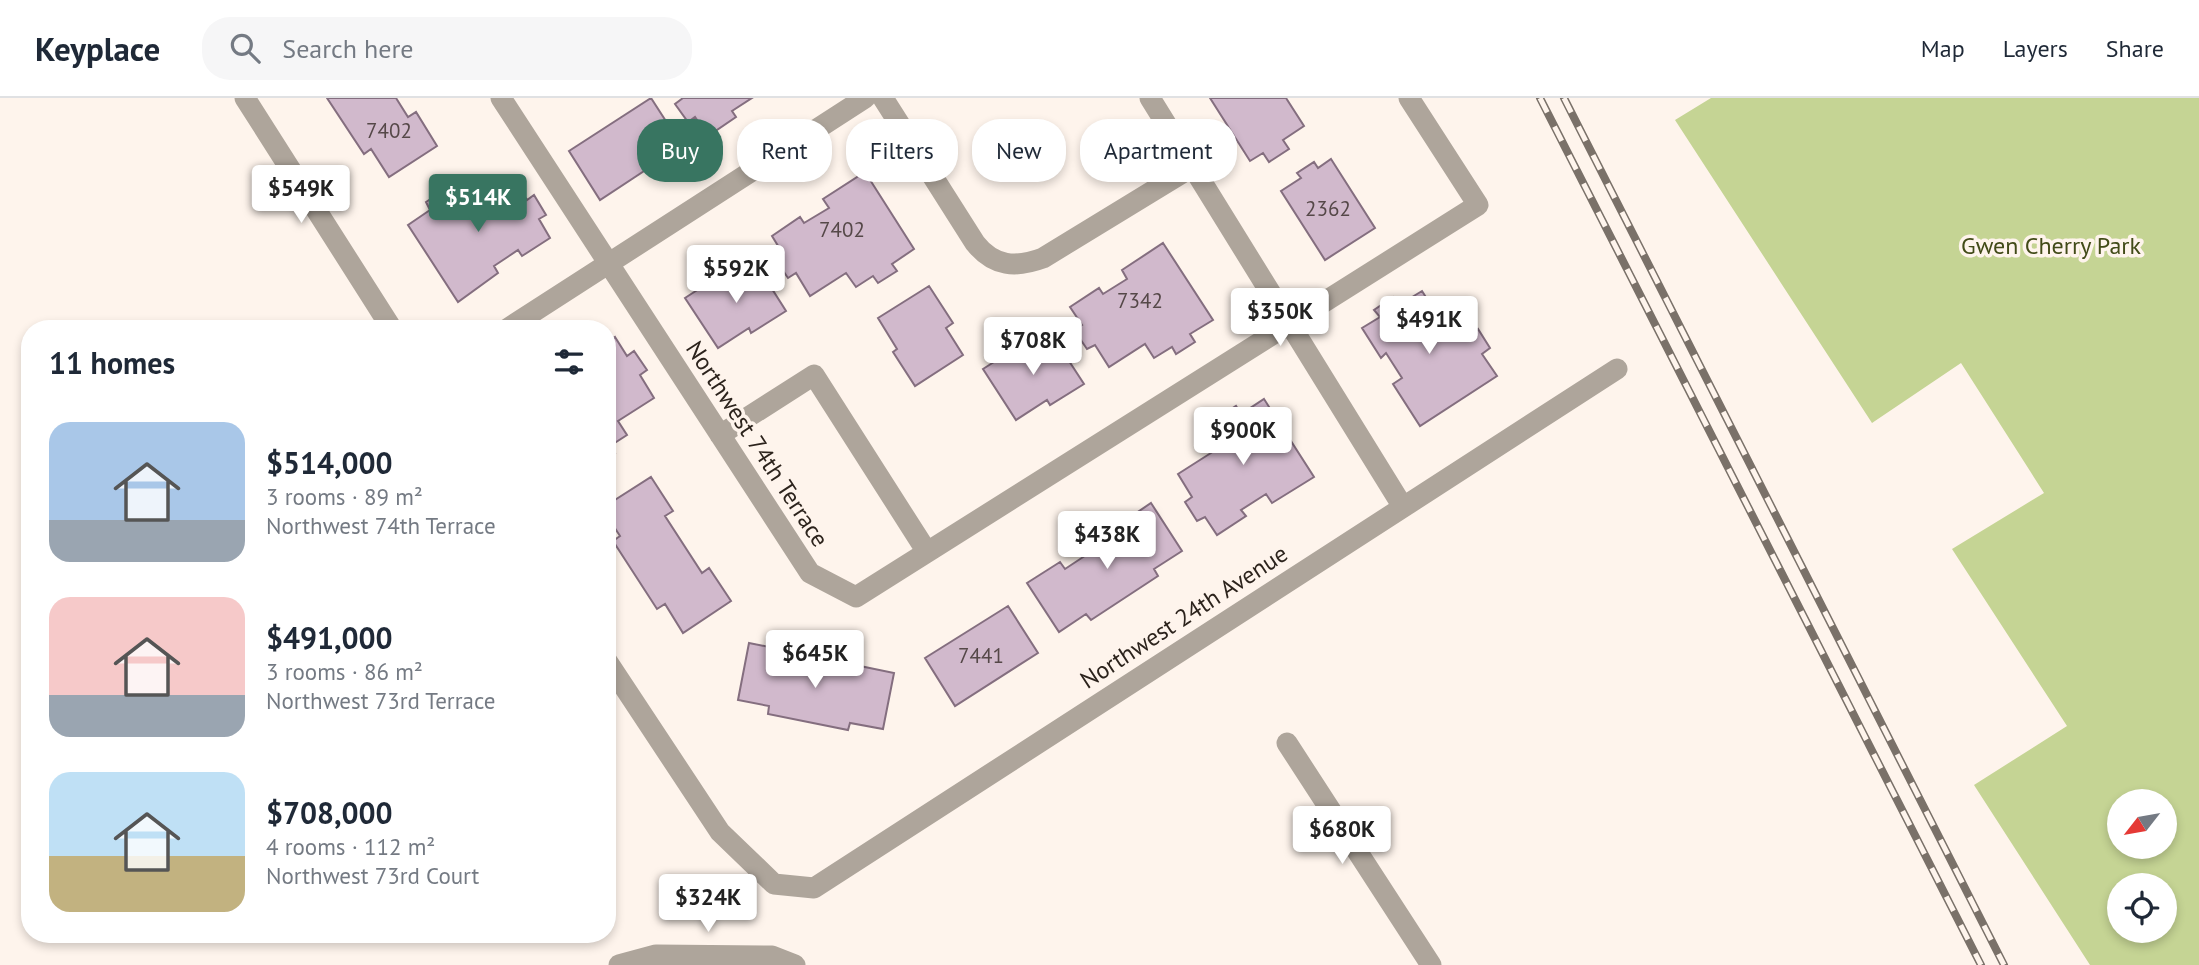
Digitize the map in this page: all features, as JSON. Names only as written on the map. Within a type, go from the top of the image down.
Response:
[{"type":"street","points":[[245,98],[386,320]]},
{"type":"street","name":"Northwest 74th Terrace","points":[[501,98],[810,573],[856,597],[927,552]]},
{"type":"street","points":[[521,320],[865,98]]},
{"type":"street","points":[[883,98],[975,243],[983,253],[1004,264],[1016,265],[1043,258],[1167,182]]},
{"type":"street","points":[[1150,98],[1163,119]]},
{"type":"street","points":[[720,435],[814,375],[927,552],[1478,205],[1409,98]]},
{"type":"street","points":[[1201,182],[1403,507]]},
{"type":"street","name":"Northwest 24th Avenue","points":[[616,675],[720,832],[774,884],[814,888],[1617,369]]},
{"type":"street","points":[[1287,743],[1432,965]]},
{"type":"street","points":[[619,965],[656,955],[668,955],[772,956],[795,965]]},
{"type":"green space","name":"Gwen Cherry Park","points":[[1711,98],[2199,98],[2199,965],[2090,965],[1974,785],[2067,726],[1952,549],[2044,493],[1961,363],[1872,423],[1675,120]]},
{"type":"building","points":[[327,98],[396,98],[408,117],[416,112],[437,146],[389,177],[371,149],[364,154]]},
{"type":"building","points":[[651,98],[665,119],[637,119],[637,176],[600,200],[569,151]]},
{"type":"building","points":[[683,98],[752,98],[732,111],[736,117],[723,126],[723,119],[686,119],[675,104]]},
{"type":"building","points":[[1210,98],[1286,98],[1304,126],[1283,140],[1289,149],[1269,162],[1263,153],[1250,161],[1237,141],[1237,119],[1223,119]]},
{"type":"building","points":[[1331,159],[1375,228],[1325,260],[1281,191],[1301,178],[1297,173],[1314,162],[1318,168]]},
{"type":"building","points":[[512,177],[527,200],[534,195],[546,215],[539,219],[550,238],[522,256],[518,250],[494,266],[498,273],[458,302],[408,225],[430,210],[426,202],[444,190],[450,198],[467,186],[476,200]]},
{"type":"building","points":[[849,182],[871,182],[914,249],[892,264],[897,271],[878,283],[873,276],[856,287],[846,273],[810,296],[796,273],[788,278],[775,259],[783,254],[772,236],[800,217],[804,223],[829,208],[823,199]]},
{"type":"building","points":[[1163,243],[1213,320],[1190,334],[1195,342],[1176,354],[1172,347],[1154,358],[1145,344],[1109,367],[1095,345],[1087,349],[1074,330],[1082,325],[1070,307],[1099,288],[1103,294],[1127,279],[1122,270]]},
{"type":"building","points":[[755,262],[786,311],[751,333],[749,328],[718,348],[685,298],[722,274],[727,281]]},
{"type":"building","points":[[929,286],[953,323],[946,328],[963,355],[915,386],[893,352],[897,349],[878,318]]},
{"type":"building","points":[[1422,291],[1444,326],[1459,317],[1470,334],[1478,329],[1490,348],[1482,354],[1497,376],[1420,426],[1393,384],[1402,378],[1386,353],[1381,358],[1362,328],[1380,317],[1374,310],[1393,297],[1399,305]]},
{"type":"building","points":[[1052,335],[1084,384],[1050,405],[1047,400],[1016,420],[983,369],[1019,346],[1024,353]]},
{"type":"building","points":[[616,339],[627,356],[634,351],[647,370],[640,375],[654,398],[618,421],[627,435],[616,442]]},
{"type":"building","points":[[1264,399],[1314,477],[1272,503],[1266,494],[1241,510],[1246,516],[1217,535],[1205,517],[1197,521],[1185,502],[1192,497],[1178,474],[1214,451],[1205,437],[1222,426],[1217,418],[1236,406],[1241,414]]},
{"type":"building","points":[[651,477],[673,511],[665,516],[702,573],[709,568],[731,601],[683,633],[665,604],[657,609],[616,546],[616,539],[620,536],[616,530],[616,499]]},
{"type":"building","points":[[1151,503],[1182,551],[1154,569],[1158,576],[1091,620],[1086,614],[1059,632],[1027,583],[1060,562],[1065,569],[1121,532],[1117,526]]},
{"type":"building","points":[[1008,606],[1038,653],[955,706],[925,658]]},
{"type":"building","points":[[749,643],[789,651],[787,660],[853,673],[855,665],[894,673],[883,729],[850,723],[848,730],[768,714],[769,706],[738,700]]},
{"type":"railway","points":[[1540,98],[1981,965]]},
{"type":"railway","points":[[1564,98],[2004,965]]}]
